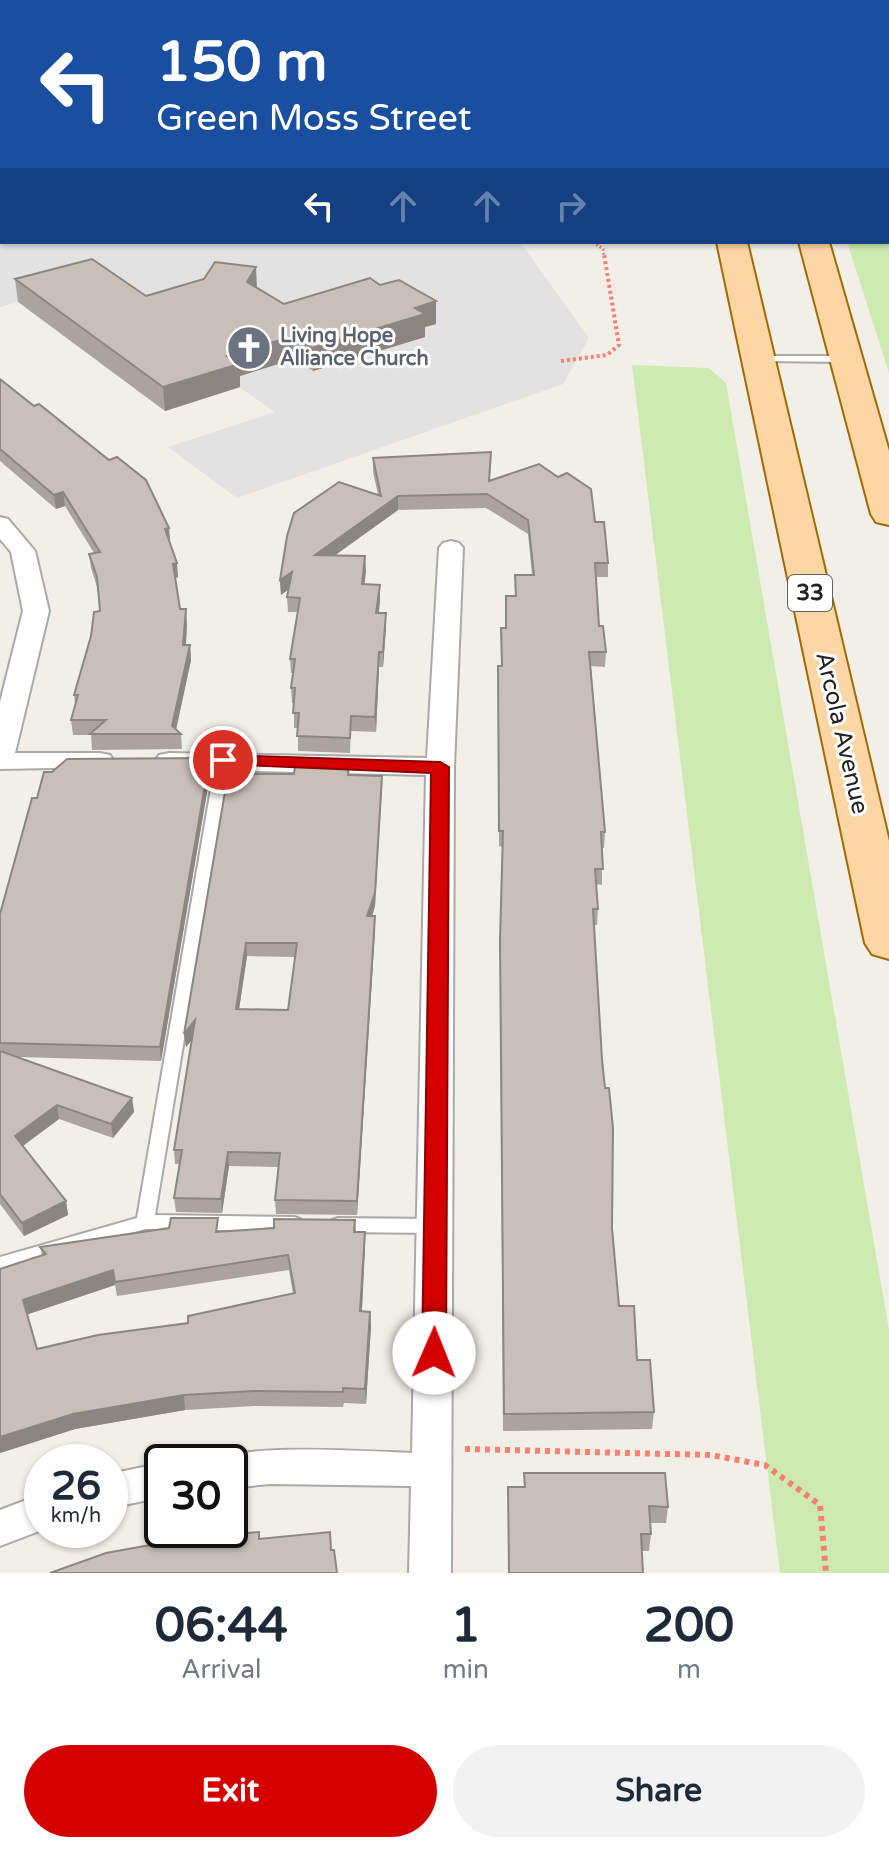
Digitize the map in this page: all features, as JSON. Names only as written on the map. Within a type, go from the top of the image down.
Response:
[{"type":"main road","name":"Arcola Avenue","points":[[732,244],[889,943]]},
{"type":"main road","points":[[815,244],[889,514]]},
{"type":"street","points":[[0,524],[23,551],[36,611],[0,758],[223,760],[440,767]]},
{"type":"street","points":[[430,1573],[440,767],[451,548]]},
{"type":"street","points":[[248,1469],[433,1459]]},
{"type":"street","points":[[0,1528],[24,1519]]},
{"type":"lane","points":[[757,359],[845,359]]},
{"type":"lane","points":[[145,1222],[223,760]]},
{"type":"lane","points":[[0,1264],[145,1222],[436,1226]]},
{"type":"path","points":[[561,361],[607,355],[619,345],[603,249],[596,244]]},
{"type":"path","points":[[433,1459],[711,1455],[765,1465],[820,1505],[826,1573]]},
{"type":"green space","points":[[848,244],[889,244],[889,373]]},
{"type":"green space","points":[[632,365],[709,368],[726,383],[889,1330],[889,1573],[780,1573]]},
{"type":"shaded area","points":[[0,244],[521,244],[589,338],[563,384],[237,498],[168,447],[275,412],[228,379],[294,359],[313,371],[424,337],[415,331],[435,323],[148,319],[95,281],[0,307]]},
{"type":"building","name":"Living Hope Alliance Church","points":[[92,259],[146,296],[204,279],[215,262],[256,267],[247,282],[284,304],[370,278],[380,285],[399,280],[436,301],[415,308],[425,314],[312,348],[293,336],[227,356],[239,364],[163,387],[15,279]]},
{"type":"building","points":[[0,379],[34,406],[39,404],[109,460],[117,457],[146,480],[169,528],[165,529],[177,563],[173,564],[180,609],[186,609],[183,645],[190,645],[172,726],[181,734],[90,734],[106,720],[71,720],[94,612],[100,611],[97,577],[89,554],[100,552],[63,492],[54,495],[0,449]]},
{"type":"building","points":[[491,452],[489,481],[539,464],[558,477],[567,473],[591,489],[595,522],[604,522],[608,563],[595,563],[599,626],[603,626],[606,652],[589,652],[605,832],[601,832],[603,869],[595,869],[598,909],[593,909],[602,1059],[613,1128],[612,1228],[619,1306],[634,1306],[637,1360],[650,1360],[654,1412],[504,1414],[500,940],[503,831],[499,831],[498,666],[502,666],[501,628],[506,628],[506,596],[516,596],[515,575],[534,575],[528,520],[487,494],[398,496],[315,555],[365,556],[362,584],[380,585],[376,613],[386,613],[383,652],[379,652],[375,717],[351,716],[350,738],[297,736],[299,713],[293,713],[295,688],[291,688],[295,659],[290,659],[300,598],[287,597],[292,572],[280,580],[294,513],[339,482],[381,496],[373,458]]},
{"type":"building","points":[[205,758],[209,762],[160,1047],[0,1043],[0,914],[32,798],[37,798],[44,772],[52,772],[67,759]]},
{"type":"building","points":[[296,760],[349,762],[348,775],[382,776],[375,893],[367,916],[375,916],[357,1201],[275,1200],[280,1153],[228,1152],[221,1199],[174,1198],[182,1150],[174,1150],[195,1020],[184,1034],[228,774],[294,774]],"holes":[[[246,943],[297,943],[288,1010],[236,1009]]]},
{"type":"building","points":[[0,1051],[132,1098],[111,1124],[57,1105],[15,1136],[66,1201],[22,1223],[0,1194]]},
{"type":"building","points":[[171,1218],[218,1218],[216,1232],[274,1228],[274,1219],[355,1220],[354,1232],[365,1232],[360,1311],[370,1312],[365,1389],[184,1395],[73,1414],[0,1437],[0,1269],[46,1254],[40,1247],[169,1228]],"holes":[[[288,1255],[295,1293],[188,1316],[188,1323],[98,1335],[37,1349],[23,1300],[113,1270],[115,1282]]]},
{"type":"building","points":[[524,1473],[665,1473],[668,1507],[649,1506],[651,1534],[641,1534],[643,1573],[509,1573],[508,1487],[525,1487]]},
{"type":"building","points":[[259,1532],[259,1539],[330,1532],[337,1573],[50,1573],[106,1553],[144,1546],[248,1548],[248,1533]]},
{"type":"place","name":"Living Hope Alliance Church","points":[[249,348]]},
{"type":"route","points":[[223,760],[440,767],[434,1353]]}]
